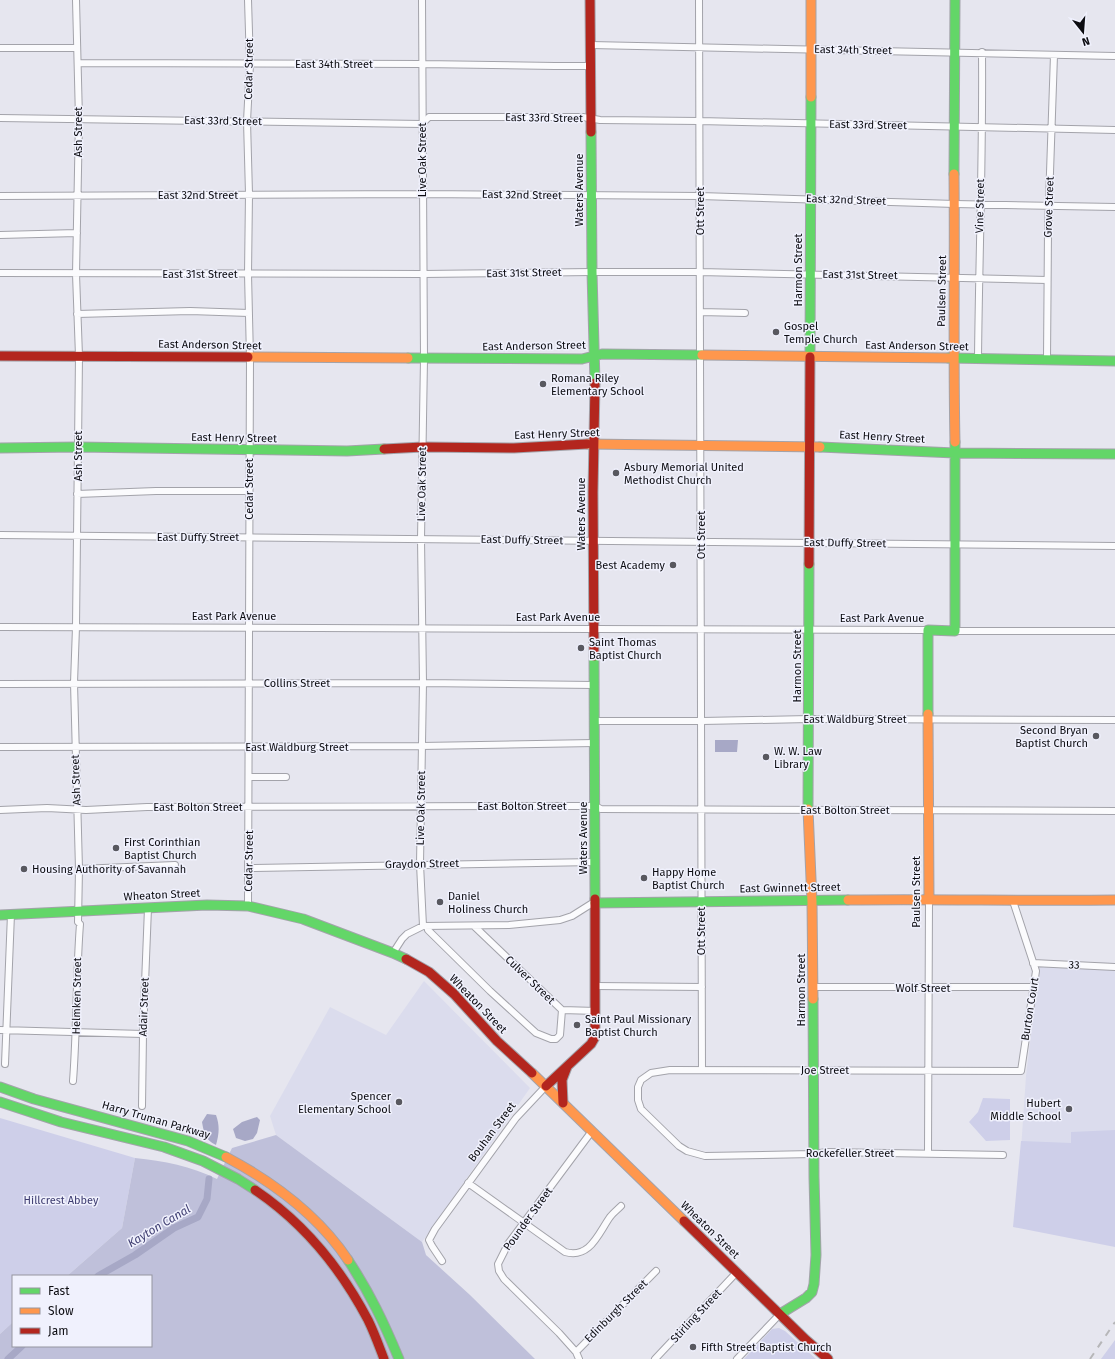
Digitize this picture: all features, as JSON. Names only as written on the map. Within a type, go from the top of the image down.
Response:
[{"type":"main road","name":"Waters Avenue","points":[[590,0],[592,272],[596,401],[593,540],[596,1028]]},
{"type":"main road","name":"Harmon Street","points":[[780,1314],[794,1305],[804,1301],[813,1291],[816,1274],[813,1154],[814,1071],[811,855],[808,810],[811,0]]},
{"type":"main road","name":"Paulsen Street","points":[[955,0],[953,358],[955,453],[955,631]]},
{"type":"main road","name":"East Anderson Street","points":[[0,356],[582,360],[602,354],[1115,361]]},
{"type":"main road","name":"East Henry Street","points":[[0,448],[78,447],[347,450],[423,447],[514,448],[594,444],[809,446],[955,453],[1115,454]]},
{"type":"main road","name":"Paulsen Street","points":[[928,630],[929,899]]},
{"type":"main road","name":"East Park Avenue","points":[[928,630],[955,631]]},
{"type":"main road","name":"East Gwinnett Street","points":[[595,903],[929,899],[1013,902],[1115,900]]},
{"type":"main road","name":"Wheaton Street","points":[[0,915],[217,904],[248,906],[303,919],[393,953],[421,967],[454,994],[497,1041],[563,1102],[828,1359]]},
{"type":"main road","name":"Bouhan Street","points":[[546,1086],[591,1044],[595,1037],[596,1028]]},
{"type":"main road","points":[[563,1102],[562,1080],[567,1066]]},
{"type":"main road","name":"Harry Truman Parkway","points":[[0,1087],[34,1099],[188,1140],[212,1149],[255,1172],[275,1186],[312,1217],[341,1249],[359,1273],[382,1316],[399,1359]]},
{"type":"main road","points":[[0,1102],[30,1112],[163,1147],[207,1162],[248,1184],[267,1197],[302,1227],[334,1262],[347,1281],[369,1322],[384,1359]]},
{"type":"street","name":"Ash Street","points":[[76,0],[78,63],[76,274],[79,356],[74,683],[79,869],[78,912]]},
{"type":"street","name":"Cedar Street","points":[[248,0],[250,64],[248,121],[248,274],[250,358],[248,906]]},
{"type":"street","name":"Live Oak Street","points":[[422,0],[424,359],[421,539],[424,683],[420,864],[425,926]]},
{"type":"street","name":"Ott Street","points":[[699,0],[702,1070]]},
{"type":"street","name":"East 34th Street","points":[[591,45],[982,52],[1115,56]]},
{"type":"street","points":[[0,48],[77,48]]},
{"type":"street","name":"Vine Street","points":[[978,359],[980,204],[983,127],[982,52]]},
{"type":"street","name":"Grove Street","points":[[1047,360],[1049,206],[1054,55]]},
{"type":"street","name":"East 34th Street","points":[[78,63],[590,66]]},
{"type":"street","name":"East 33rd Street","points":[[0,118],[422,124],[429,118],[583,117],[600,120],[1115,130]]},
{"type":"street","name":"East 32nd Street","points":[[0,196],[249,194],[700,196],[1115,208]]},
{"type":"street","points":[[0,235],[77,233]]},
{"type":"street","name":"East 31st Street","points":[[0,273],[423,274],[700,272],[1048,280]]},
{"type":"street","points":[[78,314],[190,311],[249,313]]},
{"type":"street","points":[[700,312],[745,313]]},
{"type":"street","points":[[77,494],[156,491],[249,491]]},
{"type":"street","name":"East Duffy Street","points":[[0,535],[1115,546]]},
{"type":"street","name":"East Park Avenue","points":[[0,626],[928,630]]},
{"type":"street","name":"East Park Avenue","points":[[955,631],[1115,631]]},
{"type":"street","name":"Collins Street","points":[[0,684],[424,683],[594,685]]},
{"type":"street","name":"East Waldburg Street","points":[[594,721],[809,719],[1115,720]]},
{"type":"street","name":"East Waldburg Street","points":[[0,747],[422,746],[594,743]]},
{"type":"street","points":[[249,777],[286,777]]},
{"type":"street","name":"East Bolton Street","points":[[0,810],[47,808],[77,810],[147,807],[249,808],[595,806],[601,810],[1115,811]]},
{"type":"street","name":"Graydon Street","points":[[249,868],[595,862]]},
{"type":"street","points":[[79,869],[175,865]]},
{"type":"street","name":"Paulsen Street","points":[[928,1153],[929,899]]},
{"type":"street","name":"Burton Court","points":[[1013,902],[1036,971],[1021,1071]]},
{"type":"street","name":"East Gwinnett Street","points":[[425,926],[508,925],[560,920],[572,916],[595,903]]},
{"type":"street","name":"Adair Street","points":[[142,1106],[148,908]]},
{"type":"street","name":"Helmken Street","points":[[73,1081],[80,924],[78,922],[78,912]]},
{"type":"street","points":[[5,1064],[3,1030],[12,914]]},
{"type":"street","points":[[393,953],[407,934],[425,926],[490,991],[536,1033],[551,1039],[556,1039],[560,1035],[562,1010]]},
{"type":"street","name":"Culver Street","points":[[474,926],[562,1010],[596,1012]]},
{"type":"street","name":"33","points":[[1033,963],[1115,967]]},
{"type":"street","points":[[596,986],[702,987]]},
{"type":"street","name":"Wolf Street","points":[[813,987],[1034,987]]},
{"type":"street","points":[[3,1030],[143,1034]]},
{"type":"street","name":"Joe Street","points":[[698,1154],[686,1151],[679,1146],[642,1109],[638,1100],[638,1089],[642,1080],[652,1074],[670,1070],[1021,1071]]},
{"type":"street","name":"Bouhan Street","points":[[442,1261],[429,1240],[468,1183],[516,1118],[546,1086]]},
{"type":"street","name":"Pounder Street","points":[[579,1359],[576,1352],[543,1316],[504,1279],[499,1271],[498,1264],[513,1236],[592,1131]]},
{"type":"street","name":"Rockefeller Street","points":[[698,1154],[704,1156],[813,1154],[827,1152],[1003,1155]]},
{"type":"street","points":[[468,1183],[565,1252],[572,1254],[581,1253],[588,1249],[611,1216],[621,1206]]},
{"type":"street","name":"Edinburgh Street","points":[[576,1352],[656,1271]]},
{"type":"street","name":"Stirling Street","points":[[655,1359],[737,1272]]},
{"type":"street","points":[[737,1359],[780,1314]]},
{"type":"shaded area","points":[[715,740],[738,740],[737,752],[715,752]]},
{"type":"shaded area","name":"Hubert Middle School","points":[[1040,961],[1115,963],[1115,1244],[1016,1223],[1026,1076]]},
{"type":"shaded area","name":"Spencer Elementary School","points":[[424,981],[530,1088],[422,1242],[276,1135],[270,1116],[330,1007],[386,1035]]},
{"type":"shaded area","points":[[207,1114],[216,1115],[219,1130],[216,1145],[209,1141],[204,1133],[202,1122]]},
{"type":"shaded area","points":[[257,1117],[260,1120],[257,1133],[253,1139],[245,1141],[236,1138],[233,1129],[242,1122]]},
{"type":"shaded area","points":[[276,1135],[422,1242],[426,1255],[470,1295],[535,1359],[0,1359],[0,1334],[12,1323],[12,1347],[152,1347],[152,1275],[68,1275],[122,1228],[135,1158],[177,1165],[207,1174],[217,1179],[232,1148]]},
{"type":"green space","points":[[983,1098],[1010,1099],[1010,1140],[986,1141],[969,1122],[978,1112]]},
{"type":"green space","name":"Hillcrest Abbey","points":[[0,1118],[135,1158],[122,1228],[68,1275],[12,1275],[12,1323],[0,1334]]},
{"type":"green space","points":[[1115,1130],[1115,1247],[1013,1227],[1021,1141],[1071,1143],[1071,1132]]},
{"type":"green space","points":[[779,1328],[785,1331],[816,1359],[744,1359],[772,1329]]},
{"type":"green space","points":[[1115,1340],[1115,1359],[1101,1359]]},
{"type":"waterway","name":"Kayton Canal","points":[[100,1275],[135,1255],[174,1228],[198,1217],[207,1199],[209,1179]]},
{"type":"waterway","name":"Kayton Canal","points":[[8,1359],[21,1347]]},
{"type":"railway","points":[[1090,1359],[1115,1322]]},
{"type":"traffic: fast","points":[[954,174],[955,0]]},
{"type":"traffic: fast","points":[[810,357],[811,97]]},
{"type":"traffic: fast","points":[[591,132],[592,272],[595,383]]},
{"type":"traffic: fast","points":[[408,358],[582,359],[602,354],[702,355]]},
{"type":"traffic: fast","points":[[948,358],[1115,361]]},
{"type":"traffic: fast","points":[[928,714],[928,630],[955,631],[955,442]]},
{"type":"traffic: fast","points":[[0,448],[78,447],[347,451],[384,449]]},
{"type":"traffic: fast","points":[[820,447],[955,453],[1115,454]]},
{"type":"traffic: fast","points":[[808,809],[809,564]]},
{"type":"traffic: fast","points":[[594,656],[595,899]]},
{"type":"traffic: fast","points":[[595,903],[848,900]]},
{"type":"traffic: fast","points":[[0,915],[207,905],[248,906],[303,919],[406,959]]},
{"type":"traffic: fast","points":[[780,1314],[806,1298],[812,1292],[814,1284],[816,1255],[813,999]]},
{"type":"traffic: fast","points":[[0,1087],[34,1099],[188,1141],[226,1157]]},
{"type":"traffic: fast","points":[[0,1102],[61,1122],[164,1147],[203,1161],[238,1179],[255,1190]]},
{"type":"traffic: fast","points":[[348,1260],[376,1308],[399,1359]]},
{"type":"traffic: slow","points":[[811,0],[811,97]]},
{"type":"traffic: slow","points":[[954,174],[955,442]]},
{"type":"traffic: slow","points":[[702,355],[948,358]]},
{"type":"traffic: slow","points":[[248,357],[408,358]]},
{"type":"traffic: slow","points":[[587,444],[820,447]]},
{"type":"traffic: slow","points":[[928,714],[929,899]]},
{"type":"traffic: slow","points":[[808,809],[812,902],[813,999]]},
{"type":"traffic: slow","points":[[848,900],[1115,900]]},
{"type":"traffic: slow","points":[[532,1073],[684,1221]]},
{"type":"traffic: slow","points":[[226,1157],[261,1177],[309,1214],[323,1228],[348,1260]]},
{"type":"traffic: jam","points":[[590,0],[591,132]]},
{"type":"traffic: jam","points":[[0,356],[248,357]]},
{"type":"traffic: jam","points":[[809,564],[810,357]]},
{"type":"traffic: jam","points":[[594,656],[593,492],[595,383]]},
{"type":"traffic: jam","points":[[384,449],[423,447],[514,448],[587,444]]},
{"type":"traffic: jam","points":[[546,1086],[591,1044],[595,1037],[595,899]]},
{"type":"traffic: jam","points":[[406,959],[429,972],[454,994],[497,1041],[532,1073]]},
{"type":"traffic: jam","points":[[563,1103],[562,1080],[567,1067]]},
{"type":"traffic: jam","points":[[255,1190],[273,1203],[305,1232],[333,1264],[368,1320],[384,1359]]},
{"type":"traffic: jam","points":[[684,1221],[806,1340],[828,1359]]},
{"type":"place","name":"Gospel Temple Church","points":[[776,332]]},
{"type":"place","name":"Romana Riley Elementary School","points":[[543,384]]},
{"type":"place","name":"Asbury Memorial United Methodist Church","points":[[616,473]]},
{"type":"place","name":"Best Academy","points":[[673,565]]},
{"type":"place","name":"Saint Thomas Baptist Church","points":[[581,648]]},
{"type":"place","name":"Second Bryan Baptist Church","points":[[1096,736]]},
{"type":"place","name":"W. W. Law Library","points":[[766,757]]},
{"type":"place","name":"First Corinthian Baptist Church","points":[[116,848]]},
{"type":"place","name":"Housing Authority of Savannah","points":[[24,869]]},
{"type":"place","name":"Happy Home Baptist Church","points":[[644,878]]},
{"type":"place","name":"Daniel Holiness Church","points":[[440,902]]},
{"type":"place","name":"Saint Paul Missionary Baptist Church","points":[[577,1025]]},
{"type":"place","name":"Spencer Elementary School","points":[[399,1102]]},
{"type":"place","name":"Hubert Middle School","points":[[1069,1109]]},
{"type":"place","name":"Fifth Street Baptist Church","points":[[693,1347]]}]
